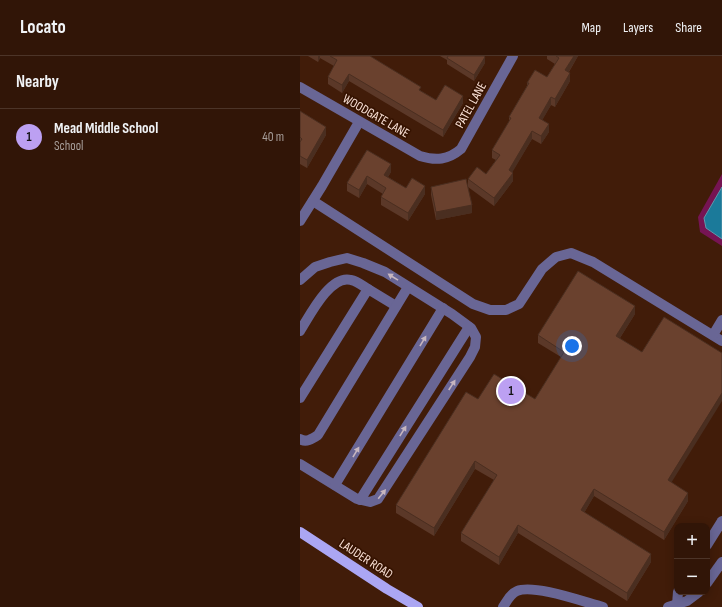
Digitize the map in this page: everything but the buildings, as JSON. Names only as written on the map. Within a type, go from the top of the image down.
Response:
[{"type":"main road","name":"LAUDER ROAD","points":[[300,532],[387,589],[418,607]]},
{"type":"street","name":"PATEL LANE","points":[[443,159],[454,155],[461,149],[513,56]]},
{"type":"street","name":"WOODGATE LANE","points":[[300,87],[420,156],[430,159],[443,159]]},
{"type":"street","points":[[300,221],[359,122]]},
{"type":"street","points":[[313,201],[473,304],[490,310],[506,310],[519,304],[542,269],[556,256],[571,253],[593,262],[722,341]]},
{"type":"street","points":[[300,280],[315,267],[330,262],[347,258],[363,263],[385,272],[443,308],[469,327],[476,337],[476,347],[470,357],[386,489],[378,499],[370,502],[360,500],[300,464]]},
{"type":"street","points":[[300,331],[319,301],[333,284],[340,280],[351,280],[396,306]]},
{"type":"street","points":[[300,439],[303,441],[311,440],[318,435],[408,287]]},
{"type":"street","points":[[300,398],[368,289]]},
{"type":"street","points":[[336,485],[443,308]]},
{"type":"street","points":[[713,335],[722,320]]},
{"type":"street","points":[[360,500],[469,327]]},
{"type":"street","points":[[710,540],[722,521]]},
{"type":"street","points":[[710,579],[722,562]]},
{"type":"street","points":[[503,607],[510,596],[517,591],[526,589],[550,592],[603,607]]},
{"type":"street","points":[[673,606],[677,595]]},
{"type":"street","points":[[673,606],[687,601],[695,595]]},
{"type":"shaded area","points":[[722,174],[722,246],[700,232],[698,217]]},
{"type":"water","points":[[722,187],[722,239],[706,228],[704,218]]},
{"type":"place","name":"Mead Middle School","points":[[511,391]]}]
